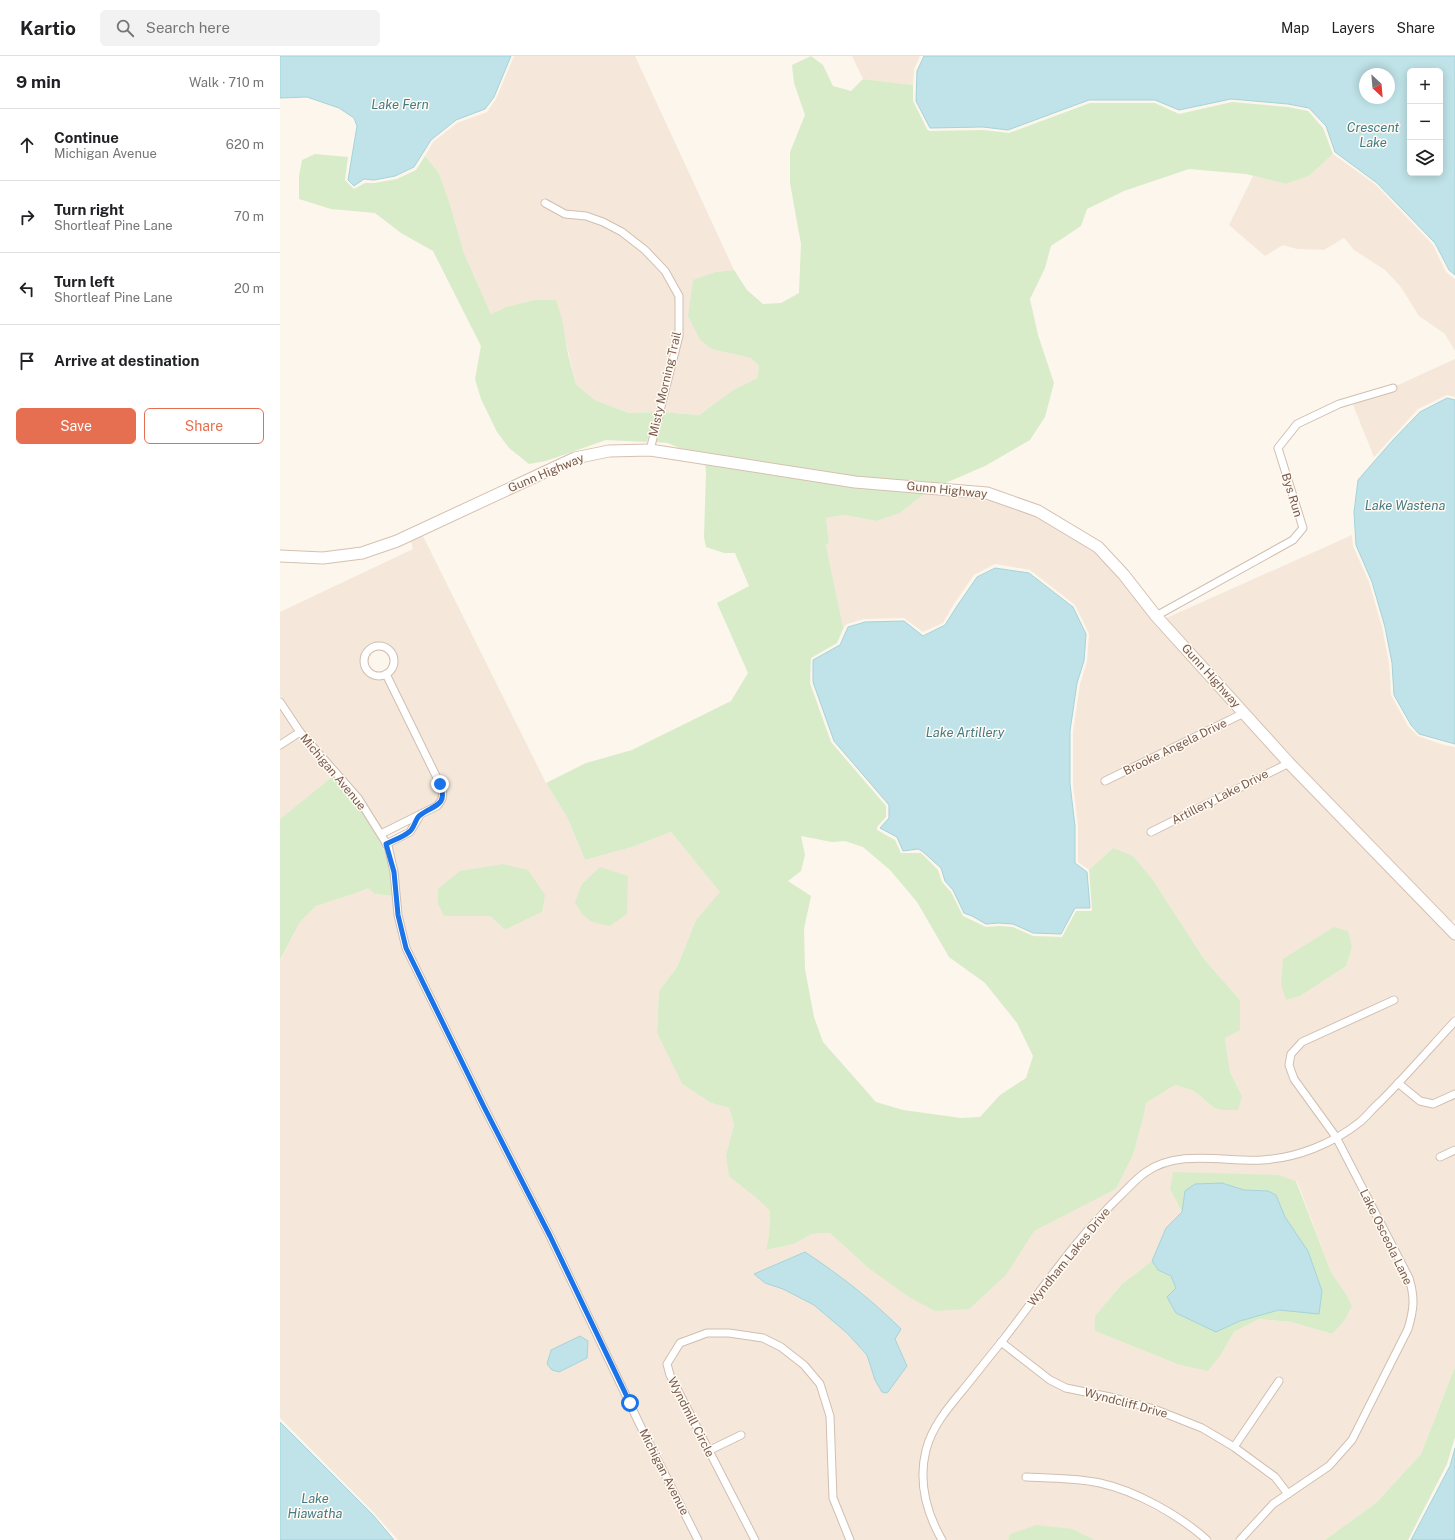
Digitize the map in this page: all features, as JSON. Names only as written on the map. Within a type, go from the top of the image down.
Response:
[{"type":"main road","name":"Gunn Highway","points":[[280,556],[323,558],[362,553],[397,541],[575,458],[609,451],[650,450],[855,482],[988,493],[1038,511],[1098,547],[1124,575],[1156,616],[1289,763],[1453,929]]},
{"type":"street","name":"Misty Morning Trail","points":[[545,203],[566,214],[586,216],[603,222],[622,232],[645,250],[665,272],[679,296],[678,336],[650,450]]},
{"type":"street","name":"Bys Run","points":[[1156,616],[1293,540],[1303,528],[1278,448],[1297,424],[1339,404],[1393,388]]},
{"type":"street","points":[[378,646],[388,649],[393,657],[393,667],[386,674],[376,676],[365,667],[364,660],[366,653],[374,647],[378,646]]},
{"type":"street","points":[[381,834],[419,817],[437,806],[442,800],[442,790],[386,674]]},
{"type":"street","name":"Michigan Avenue","points":[[280,702],[300,732],[358,798],[386,844],[394,872],[398,915],[406,948],[484,1107],[550,1236],[640,1425],[698,1540]]},
{"type":"street","name":"Brooke Angela Drive","points":[[1105,781],[1244,713]]},
{"type":"street","points":[[280,745],[300,732]]},
{"type":"street","name":"Artillery Lake Drive","points":[[1151,832],[1289,763]]},
{"type":"street","points":[[386,844],[410,832],[419,817]]},
{"type":"street","name":"Lake Osceola Lane","points":[[1240,1540],[1273,1504],[1329,1466],[1352,1440],[1408,1329],[1414,1311],[1414,1294],[1409,1278],[1336,1137],[1294,1078],[1289,1065],[1291,1054],[1302,1042],[1394,1000]]},
{"type":"street","name":"Wyndham Lakes Drive","points":[[942,1540],[930,1513],[923,1489],[923,1470],[926,1450],[932,1433],[942,1416],[1099,1216],[1144,1173],[1156,1166],[1172,1161],[1192,1158],[1263,1160],[1294,1155],[1316,1148],[1360,1122],[1398,1084],[1455,1021]]},
{"type":"street","points":[[1398,1084],[1420,1101],[1433,1104],[1455,1094]]},
{"type":"street","points":[[1440,1157],[1455,1150]]},
{"type":"street","name":"Wyndmill Circle","points":[[755,1540],[708,1451],[670,1375],[667,1364],[680,1343],[707,1333],[729,1333],[762,1338],[781,1347],[804,1365],[820,1384],[830,1416],[833,1498],[850,1540]]},
{"type":"street","name":"Wyndcliff Drive","points":[[1001,1342],[1050,1380],[1066,1388],[1115,1398],[1154,1409],[1202,1428],[1234,1447],[1275,1477],[1288,1494]]},
{"type":"street","points":[[1234,1447],[1279,1381]]},
{"type":"street","points":[[708,1451],[741,1435]]},
{"type":"street","points":[[1026,1477],[1053,1478],[1099,1483],[1129,1492],[1180,1519],[1207,1540]]},
{"type":"shaded area","points":[[514,56],[635,56],[734,270],[715,272],[700,340],[712,348],[751,358],[759,366],[757,378],[733,390],[699,415],[662,412],[676,365],[682,337],[682,294],[668,269],[647,247],[624,229],[604,219],[587,213],[566,210],[543,198],[541,205],[564,217],[585,220],[621,235],[643,252],[663,274],[676,297],[675,335],[655,412],[629,413],[595,400],[576,384],[556,300],[534,300],[506,307],[491,314],[464,253],[439,173],[425,156],[433,142],[457,123],[487,112],[496,99]]},
{"type":"shaded area","points":[[852,56],[920,56],[914,69],[913,85],[863,79]]},
{"type":"shaded area","points":[[1333,154],[1376,185],[1433,245],[1446,272],[1455,279],[1455,351],[1445,334],[1419,316],[1400,286],[1385,270],[1354,250],[1344,238],[1324,250],[1297,249],[1283,245],[1265,256],[1229,225],[1253,176],[1286,184],[1309,176]]},
{"type":"shaded area","points":[[1455,359],[1455,397],[1447,395],[1418,409],[1374,457],[1353,405],[1364,400],[1397,391],[1396,386]]},
{"type":"shaded area","points":[[927,492],[1000,502],[1036,515],[1094,548],[1238,711],[1101,779],[1104,786],[1244,717],[1283,761],[1146,830],[1150,837],[1288,767],[1455,939],[1455,1015],[1396,1081],[1358,1119],[1336,1132],[1297,1077],[1293,1065],[1295,1056],[1304,1045],[1399,1001],[1395,995],[1300,1039],[1288,1053],[1291,1080],[1330,1136],[1315,1145],[1293,1152],[1263,1156],[1191,1155],[1171,1157],[1155,1162],[1142,1170],[1096,1213],[939,1414],[929,1431],[923,1449],[919,1469],[919,1490],[932,1529],[939,1540],[853,1540],[837,1498],[834,1416],[823,1382],[806,1362],[782,1344],[763,1334],[730,1329],[707,1329],[678,1340],[664,1362],[667,1377],[751,1540],[702,1540],[643,1424],[553,1234],[487,1105],[410,947],[401,914],[397,872],[391,846],[412,835],[421,820],[439,810],[443,806],[446,795],[443,782],[390,675],[396,668],[397,655],[390,646],[384,643],[373,643],[366,646],[360,662],[365,673],[371,678],[384,679],[437,785],[439,795],[435,803],[382,829],[361,796],[302,730],[280,695],[280,612],[413,549],[410,538],[422,534],[546,783],[567,817],[585,860],[632,847],[671,832],[721,893],[696,920],[677,967],[659,991],[657,1033],[682,1084],[711,1103],[729,1108],[734,1125],[726,1155],[754,1196],[770,1211],[769,1234],[766,1250],[794,1244],[812,1234],[830,1233],[867,1267],[1006,1275],[1033,1231],[1116,1189],[1133,1155],[1146,1103],[1175,1085],[1194,1091],[1213,1107],[1242,1096],[1230,1072],[1225,1038],[1240,1000],[1204,959],[1153,880],[1113,848],[1089,870],[1078,862],[1078,826],[1073,784],[1073,732],[1080,684],[1087,661],[1089,634],[1075,605],[1030,570],[995,564],[974,575],[943,623],[923,632],[904,618],[864,619],[847,624],[843,628],[826,545],[829,543],[826,518],[844,515],[877,521],[900,513]],"holes":[[[542,912],[505,930],[490,916]],[[1352,947],[1346,965],[1300,996]],[[831,1269],[863,1294],[900,1329],[895,1339],[907,1366],[882,1392],[875,1380],[867,1355],[847,1333],[814,1305],[783,1289],[765,1283]]]},
{"type":"shaded area","points":[[1352,535],[1353,546],[1369,582],[1382,627],[1389,663],[1391,695],[1408,726],[1418,736],[1444,745],[1455,747],[1455,920],[1449,923],[1304,774],[1164,619]]},
{"type":"shaded area","points":[[280,707],[295,730],[280,741]]},
{"type":"shaded area","points":[[299,737],[333,776],[280,819],[280,750]]},
{"type":"shaded area","points":[[368,887],[375,894],[393,896],[395,915],[403,948],[547,1237],[694,1540],[398,1540],[374,1513],[280,1418],[280,961],[300,922],[316,906],[359,892]]},
{"type":"shaded area","points":[[1455,1026],[1455,1090],[1432,1100],[1421,1097],[1404,1083]]},
{"type":"shaded area","points":[[1399,1088],[1418,1104],[1433,1108],[1455,1098],[1455,1145],[1435,1155],[1438,1162],[1455,1154],[1455,1367],[1421,1454],[1376,1503],[1325,1540],[1246,1540],[1275,1507],[1331,1469],[1355,1443],[1411,1331],[1417,1312],[1417,1295],[1412,1277],[1340,1139],[1363,1125]]},
{"type":"shaded area","points":[[1334,1142],[1406,1279],[1410,1295],[1410,1311],[1405,1327],[1350,1438],[1327,1463],[1289,1489],[1277,1474],[1239,1446],[1284,1380],[1278,1375],[1233,1442],[1203,1425],[1155,1405],[1115,1394],[1067,1384],[1052,1377],[1006,1342],[1102,1219],[1147,1176],[1158,1169],[1192,1162],[1264,1164],[1295,1159],[1317,1152]],"holes":[[[1297,1181],[1331,1272],[1346,1294],[1352,1306],[1332,1334],[1291,1322],[1259,1319],[1234,1332],[1222,1353],[1177,1364],[1095,1331],[1095,1316],[1122,1284],[1152,1261],[1166,1228],[1182,1212],[1170,1189]]]},
{"type":"shaded area","points":[[708,1336],[762,1341],[779,1350],[802,1368],[817,1386],[827,1416],[830,1499],[846,1540],[759,1540],[713,1453],[745,1437],[742,1430],[710,1446],[673,1374],[671,1365],[682,1346]]},
{"type":"shaded area","points":[[1002,1347],[1049,1384],[1066,1392],[1114,1401],[1154,1412],[1200,1432],[1232,1450],[1273,1480],[1283,1493],[1270,1502],[1235,1540],[1213,1540],[1181,1516],[1130,1489],[1100,1480],[1053,1474],[1023,1473],[1023,1481],[1053,1481],[1099,1487],[1128,1496],[1178,1522],[1202,1540],[1095,1540],[1073,1529],[1010,1534],[1008,1540],[946,1540],[938,1526],[926,1489],[926,1470],[929,1451],[935,1435],[945,1419]]},
{"type":"green space","points":[[811,56],[823,65],[833,86],[851,91],[863,79],[913,85],[913,101],[929,131],[983,130],[1009,133],[1090,103],[1155,103],[1179,114],[1232,102],[1288,107],[1308,111],[1323,128],[1333,154],[1309,176],[1286,184],[1246,174],[1189,169],[1124,191],[1087,209],[1081,226],[1051,246],[1045,268],[1030,299],[1038,335],[1054,383],[1045,417],[1030,440],[985,466],[941,485],[855,478],[679,448],[668,443],[655,442],[662,412],[699,415],[733,390],[757,378],[759,366],[751,358],[712,349],[700,340],[688,316],[693,280],[715,272],[734,270],[747,290],[763,304],[781,303],[799,293],[801,244],[790,183],[790,152],[805,115],[794,83],[792,65]]},
{"type":"green space","points":[[315,154],[348,157],[345,180],[354,189],[365,183],[375,183],[397,179],[416,170],[425,156],[439,173],[464,253],[491,314],[506,307],[534,300],[556,300],[562,319],[568,354],[576,384],[595,400],[629,413],[655,412],[647,442],[606,440],[546,461],[529,464],[509,448],[497,432],[481,399],[475,379],[481,346],[433,251],[401,233],[375,213],[331,209],[299,199],[299,176],[302,160]]},
{"type":"green space","points":[[705,462],[927,492],[900,513],[877,521],[844,515],[826,518],[829,543],[826,545],[844,627],[837,643],[811,658],[810,683],[831,742],[886,806],[886,817],[877,827],[877,830],[895,840],[901,853],[921,853],[938,870],[942,882],[951,892],[963,916],[986,927],[1013,927],[1033,936],[1062,937],[1076,911],[1092,910],[1089,870],[1113,848],[1133,856],[1153,880],[1204,959],[1240,1000],[1240,1030],[1225,1038],[1230,1072],[1242,1096],[1238,1110],[1222,1110],[1213,1107],[1194,1091],[1175,1085],[1146,1103],[1133,1155],[1116,1189],[1034,1231],[1006,1275],[969,1309],[935,1311],[909,1297],[867,1267],[830,1233],[812,1234],[794,1244],[766,1250],[769,1234],[770,1211],[729,1176],[726,1155],[734,1125],[729,1108],[711,1103],[682,1084],[657,1033],[659,991],[677,967],[696,920],[720,892],[671,832],[632,847],[585,860],[567,817],[546,783],[586,763],[632,750],[731,701],[748,673],[717,603],[749,586],[735,553],[724,553],[706,547],[704,537]],"holes":[[[801,836],[832,842],[845,841],[863,847],[890,870],[917,902],[949,957],[985,983],[1017,1023],[1033,1056],[1026,1078],[1000,1095],[980,1117],[961,1118],[903,1110],[876,1102],[823,1042],[814,1017],[805,969],[804,929],[811,896],[788,881],[801,871],[805,855]]]},
{"type":"green space","points":[[333,776],[358,805],[372,826],[384,850],[390,870],[393,896],[375,894],[368,888],[316,906],[300,922],[280,960],[280,819]]},
{"type":"green space","points":[[503,864],[528,870],[545,895],[542,912],[505,930],[490,916],[444,916],[438,904],[438,889],[460,871]]},
{"type":"green space","points":[[600,867],[628,876],[627,914],[610,926],[589,920],[585,917],[575,902],[582,884]]},
{"type":"green space","points":[[1334,927],[1348,931],[1352,947],[1346,966],[1300,996],[1286,1000],[1281,984],[1283,959]]},
{"type":"green space","points":[[1173,1172],[1278,1175],[1296,1181],[1331,1272],[1346,1294],[1352,1306],[1344,1321],[1332,1334],[1291,1322],[1259,1319],[1234,1332],[1222,1353],[1208,1371],[1177,1364],[1095,1331],[1095,1316],[1122,1284],[1152,1261],[1158,1270],[1171,1276],[1177,1288],[1167,1297],[1216,1332],[1241,1321],[1279,1310],[1319,1313],[1322,1291],[1308,1251],[1284,1217],[1276,1195],[1268,1191],[1244,1190],[1222,1183],[1182,1212],[1170,1189]]},
{"type":"green space","points":[[1455,1367],[1455,1437],[1447,1464],[1408,1540],[1325,1540],[1376,1503],[1421,1454]]},
{"type":"green space","points":[[1036,1525],[1073,1529],[1095,1540],[1008,1540],[1010,1534]]},
{"type":"water","name":"Lake Fern","points":[[280,56],[511,56],[494,97],[485,109],[456,120],[431,140],[414,167],[395,176],[374,180],[364,179],[354,186],[348,180],[357,126],[354,118],[339,108],[307,97],[280,98]]},
{"type":"water","name":"Crescent Lake","points":[[924,56],[1455,56],[1455,275],[1449,270],[1435,243],[1377,183],[1335,152],[1326,126],[1309,108],[1288,104],[1231,99],[1179,110],[1155,100],[1089,100],[1008,130],[983,127],[930,128],[916,101],[917,71]]},
{"type":"water","name":"Lake Wastena","points":[[1447,398],[1455,400],[1455,744],[1419,734],[1411,725],[1394,695],[1392,663],[1385,627],[1372,582],[1356,545],[1354,512],[1358,480],[1420,412]]},
{"type":"water","name":"Lake Artillery","points":[[995,568],[1029,573],[1073,607],[1086,634],[1084,661],[1077,683],[1070,731],[1070,784],[1075,826],[1075,863],[1087,872],[1090,908],[1075,908],[1061,934],[1033,933],[1013,924],[986,924],[964,913],[953,890],[945,881],[941,868],[918,849],[903,851],[897,837],[880,828],[889,818],[889,805],[834,741],[813,682],[813,660],[840,645],[848,627],[865,622],[904,621],[923,636],[945,625],[977,577]]},
{"type":"water","points":[[1222,1183],[1244,1190],[1268,1191],[1276,1195],[1285,1217],[1308,1251],[1322,1291],[1319,1314],[1279,1310],[1240,1321],[1216,1332],[1176,1313],[1167,1297],[1176,1288],[1171,1276],[1158,1270],[1152,1261],[1166,1228],[1182,1212],[1185,1191],[1195,1184]]},
{"type":"water","points":[[805,1252],[855,1288],[901,1329],[895,1339],[907,1366],[888,1392],[882,1392],[875,1380],[867,1355],[847,1333],[814,1305],[783,1289],[765,1283],[754,1274]]},
{"type":"water","points":[[580,1336],[588,1341],[587,1358],[559,1372],[552,1370],[547,1364],[551,1350]]},
{"type":"water","name":"Lake Hiawatha","points":[[280,1422],[373,1515],[394,1540],[280,1540]]},
{"type":"water","points":[[1455,1448],[1455,1540],[1411,1540],[1450,1466]]},
{"type":"route","points":[[440,784],[443,795],[440,803],[419,817],[410,832],[386,844],[388,846],[394,872],[398,915],[406,948],[484,1107],[512,1158],[630,1403]]}]
